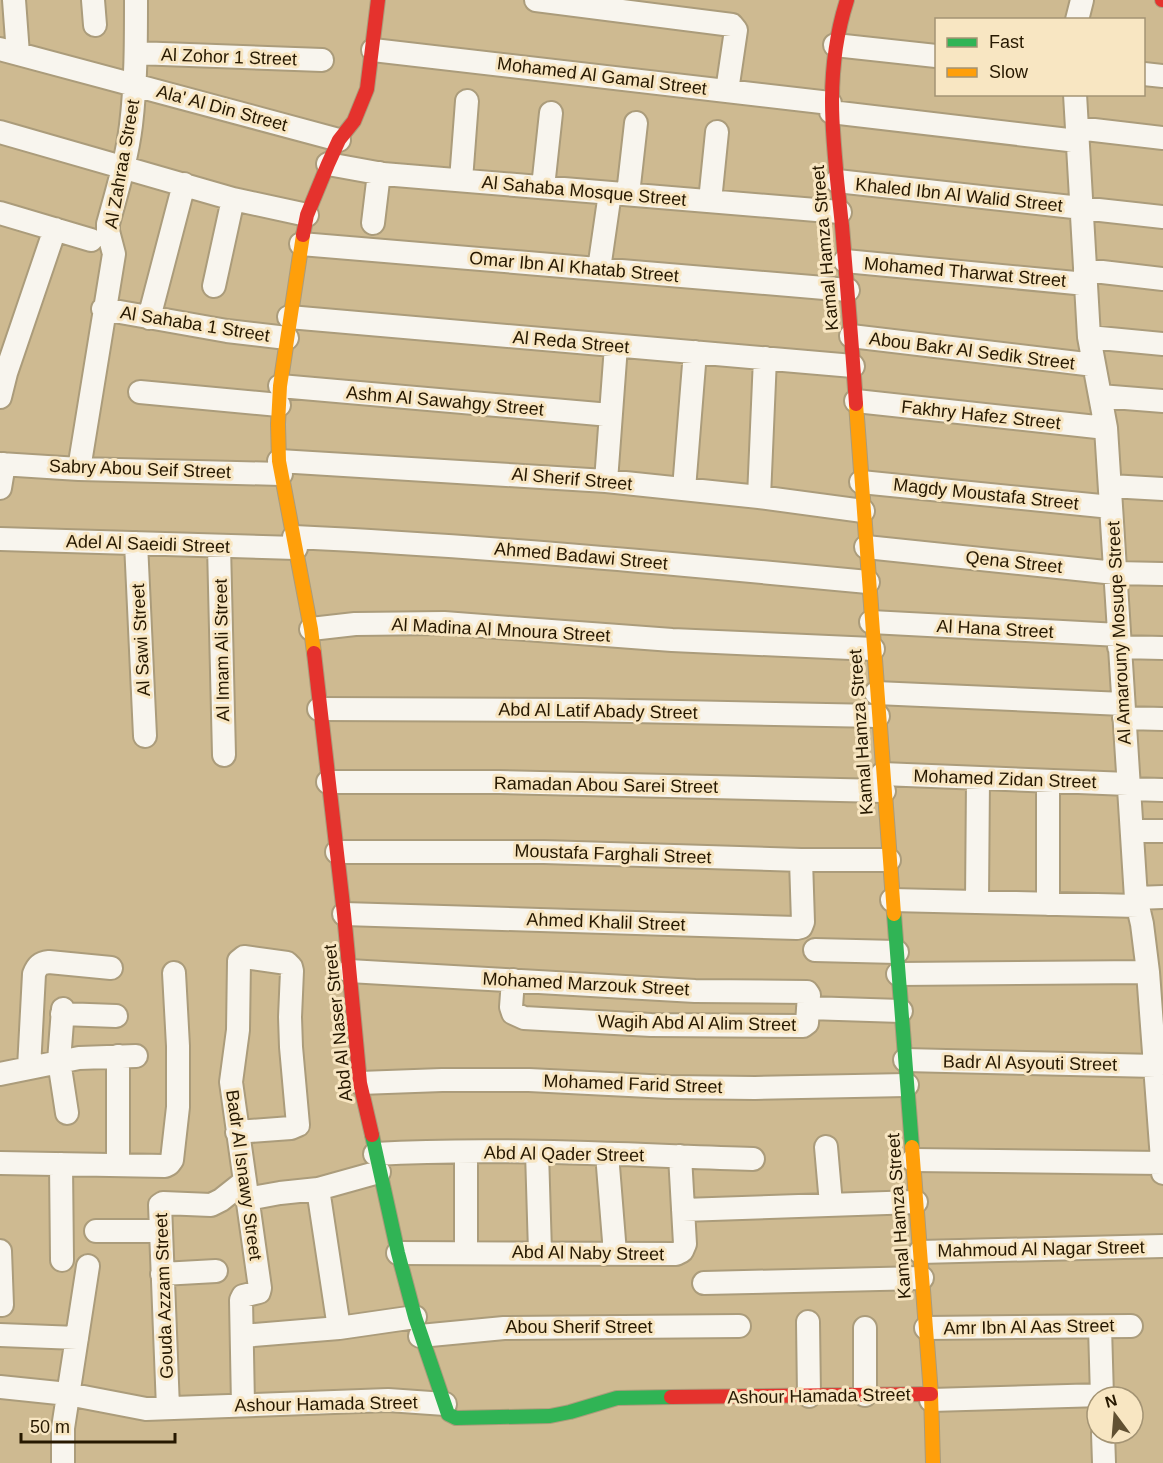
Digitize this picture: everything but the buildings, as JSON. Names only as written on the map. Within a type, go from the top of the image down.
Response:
[{"type":"street","points":[[9,51],[14,0]]},
{"type":"street","points":[[93,0],[95,24]]},
{"type":"street","name":"Al Zahraa Street","points":[[78,469],[114,254],[108,224],[124,166],[131,127],[135,84],[136,0]]},
{"type":"street","points":[[310,629],[280,467],[279,396],[307,215],[328,164],[339,141],[354,121],[367,89],[378,0]]},
{"type":"street","points":[[536,0],[732,25],[736,30],[727,91]]},
{"type":"street","name":"Kamal Hamza Street","points":[[847,0],[839,19],[830,108],[848,290],[876,693],[926,1328],[933,1463]]},
{"type":"street","points":[[1078,18],[1082,0]]},
{"type":"street","points":[[835,45],[935,56]]},
{"type":"street","name":"Mohamed Al Gamal Street","points":[[373,50],[727,91],[830,108],[1077,134],[1163,138]]},
{"type":"street","name":"Ala' Al Din Street","points":[[9,51],[339,141]]},
{"type":"street","name":"Al Zohor 1 Street","points":[[136,53],[322,60]]},
{"type":"street","points":[[1145,74],[1163,76]]},
{"type":"street","name":"Al Amarouny Mosuqe Street","points":[[1075,96],[1089,337],[1106,428],[1123,711],[1138,902],[1154,986],[1162,1161]]},
{"type":"street","points":[[461,180],[467,101]]},
{"type":"street","points":[[543,187],[551,113]]},
{"type":"street","points":[[599,269],[636,123]]},
{"type":"street","points":[[0,132],[234,199],[307,215]]},
{"type":"street","points":[[710,201],[717,132]]},
{"type":"street","name":"Al Sahaba Mosque Street","points":[[328,164],[379,173],[840,212]]},
{"type":"street","points":[[373,223],[379,173]]},
{"type":"street","name":"Khaled Ibn Al Walid Street","points":[[837,181],[1163,217]]},
{"type":"street","points":[[149,318],[184,184]]},
{"type":"street","points":[[214,286],[234,199]]},
{"type":"street","points":[[0,213],[91,240]]},
{"type":"street","points":[[0,397],[55,229]]},
{"type":"street","name":"Omar Ibn Al Khatab Street","points":[[301,244],[848,290]]},
{"type":"street","name":"Mohamed Tharwat Street","points":[[845,261],[1085,277],[1163,279]]},
{"type":"street","name":"Al Sahaba 1 Street","points":[[103,309],[227,331],[288,328]]},
{"type":"street","name":"Al Reda Street","points":[[288,328],[615,346],[853,366]]},
{"type":"street","name":"Abou Bakr Al Sedik Street","points":[[851,336],[1094,365]]},
{"type":"street","points":[[1089,337],[1163,344]]},
{"type":"street","points":[[606,481],[615,346]]},
{"type":"street","points":[[684,489],[695,352]]},
{"type":"street","points":[[759,497],[765,358]]},
{"type":"street","name":"Ashm Al Sawahgy Street","points":[[140,392],[279,396],[610,415]]},
{"type":"street","points":[[1100,396],[1163,401]]},
{"type":"street","name":"Fakhry Hafez Street","points":[[856,401],[1106,428]]},
{"type":"street","points":[[0,488],[2,464]]},
{"type":"street","name":"Sabry Abou Seif Street","points":[[2,464],[78,469],[280,467]]},
{"type":"street","name":"Al Sherif Street","points":[[280,467],[606,481],[759,497],[863,511]]},
{"type":"street","name":"Magdy Moustafa Street","points":[[861,482],[1110,496],[1163,489]]},
{"type":"street","name":"Adel Al Saeidi Street","points":[[0,539],[219,546],[295,542]]},
{"type":"street","name":"Ahmed Badawi Street","points":[[295,542],[396,542],[592,556],[868,582]]},
{"type":"street","name":"Al Sawi Street","points":[[136,543],[145,736]]},
{"type":"street","name":"Al Imam Ali Street","points":[[219,546],[224,755]]},
{"type":"street","name":"Qena Street","points":[[866,547],[1115,573],[1163,574]]},
{"type":"street","name":"Al Hana Street","points":[[871,622],[1119,641],[1163,648]]},
{"type":"street","name":"Al Madina Al Mnoura Street","points":[[310,629],[355,624],[444,623],[672,640],[873,649]]},
{"type":"street","name":"Abd Al Naser Street","points":[[310,629],[344,914],[360,1083],[398,1253],[418,1327],[445,1404]]},
{"type":"street","points":[[876,693],[1123,711],[1163,719]]},
{"type":"street","name":"Abd Al Latif Abady Street","points":[[319,709],[582,710],[878,717]]},
{"type":"street","points":[[977,902],[978,778]]},
{"type":"street","name":"Mohamed Zidan Street","points":[[883,782],[978,778],[1163,790]]},
{"type":"street","points":[[1048,781],[1048,904]]},
{"type":"street","name":"Ramadan Abou Sarei Street","points":[[328,782],[883,782]]},
{"type":"street","points":[[1132,831],[1163,831]]},
{"type":"street","name":"Moustafa Farghali Street","points":[[337,852],[544,852],[801,860],[889,860]]},
{"type":"street","name":"Ahmed Khalil Street","points":[[344,914],[797,928],[801,927],[803,922],[801,860]]},
{"type":"street","points":[[892,900],[1048,904],[1138,902],[1163,897]]},
{"type":"street","points":[[815,950],[897,952]]},
{"type":"street","name":"Badr Al Isnawy Street","points":[[237,1132],[291,1128],[298,1125],[291,1047],[291,967],[287,963],[244,957],[239,961],[238,1030],[231,1075],[237,1132],[260,1288],[259,1292],[243,1296],[241,1300],[243,1405]]},
{"type":"street","points":[[29,1068],[34,974],[37,966],[43,962],[49,962],[111,968]]},
{"type":"street","name":"Mohamed Marzouk Street","points":[[349,971],[695,991],[806,992],[809,995],[808,1008]]},
{"type":"street","points":[[0,1163],[165,1166],[172,1160],[178,1107],[178,1046],[174,973]]},
{"type":"street","points":[[898,974],[1154,986]]},
{"type":"street","name":"Wagih Abd Al Alim Street","points":[[513,980],[511,1007],[513,1013],[524,1018],[651,1025],[803,1026],[807,1023],[808,1008],[901,1011]]},
{"type":"street","points":[[67,1113],[59,1061],[63,1012],[116,1016]]},
{"type":"street","points":[[0,1074],[79,1058],[127,1056],[118,1166]]},
{"type":"street","name":"Badr Al Asyouti Street","points":[[905,1060],[1158,1057]]},
{"type":"street","name":"Mohamed Farid Street","points":[[360,1083],[529,1080],[669,1087],[907,1085]]},
{"type":"street","points":[[826,1147],[831,1204]]},
{"type":"street","name":"Abd Al Qader Street","points":[[246,1190],[280,1193],[318,1189],[377,1163],[422,1152],[537,1152],[753,1159]]},
{"type":"street","points":[[466,1152],[466,1253]]},
{"type":"street","points":[[537,1152],[540,1252]]},
{"type":"street","points":[[607,1154],[615,1253]]},
{"type":"street","name":"Abd Al Naby Street","points":[[398,1253],[680,1253],[685,1244],[680,1156]]},
{"type":"street","points":[[913,1160],[1162,1161]]},
{"type":"street","points":[[61,1164],[63,1260]]},
{"type":"street","points":[[318,1189],[339,1328]]},
{"type":"street","name":"Gouda Azzam Street","points":[[168,1408],[160,1206],[162,1203],[211,1205],[246,1190]]},
{"type":"street","points":[[683,1210],[916,1202]]},
{"type":"street","points":[[96,1231],[161,1231]]},
{"type":"street","name":"Mahmoud Al Nagar Street","points":[[920,1252],[1163,1246]]},
{"type":"street","points":[[0,1251],[2,1305],[0,1305]]},
{"type":"street","points":[[63,1463],[63,1428],[88,1266]]},
{"type":"street","points":[[162,1275],[216,1271]]},
{"type":"street","points":[[704,1283],[922,1278]]},
{"type":"street","points":[[808,1322],[809,1396]]},
{"type":"street","name":"Abou Sherif Street","points":[[242,1336],[339,1328],[739,1326]]},
{"type":"street","name":"Amr Ibn Al Aas Street","points":[[926,1328],[1131,1326]]},
{"type":"street","points":[[1100,1327],[1102,1385]]},
{"type":"street","points":[[865,1328],[865,1395]]},
{"type":"street","points":[[0,1335],[77,1338]]},
{"type":"street","name":"Ashour Hamada Street","points":[[0,1387],[68,1394],[147,1408],[388,1400],[445,1404],[450,1416],[456,1418],[529,1417],[580,1410],[607,1399],[616,1398],[865,1395],[931,1397]]},
{"type":"street","points":[[931,1397],[1085,1396]]},
{"type":"street","points":[[1103,1445],[1104,1463]]},
{"type":"traffic: fast","points":[[894,914],[912,1147]]},
{"type":"traffic: fast","points":[[372,1135],[398,1253],[415,1317],[448,1414],[456,1418],[550,1416],[617,1398],[671,1397]]},
{"type":"traffic: slow","points":[[303,235],[280,386],[278,424],[279,461],[314,653]]},
{"type":"traffic: slow","points":[[856,404],[894,914]]},
{"type":"traffic: slow","points":[[912,1147],[931,1394],[933,1463]]},
{"type":"traffic: jam","points":[[303,235],[307,215],[328,164],[339,140],[354,121],[367,89],[378,0]]},
{"type":"traffic: jam","points":[[847,0],[839,29],[835,57],[832,113],[856,404]]},
{"type":"traffic: jam","points":[[314,653],[344,914],[360,1083],[372,1135]]},
{"type":"traffic: jam","points":[[671,1397],[931,1394]]}]
